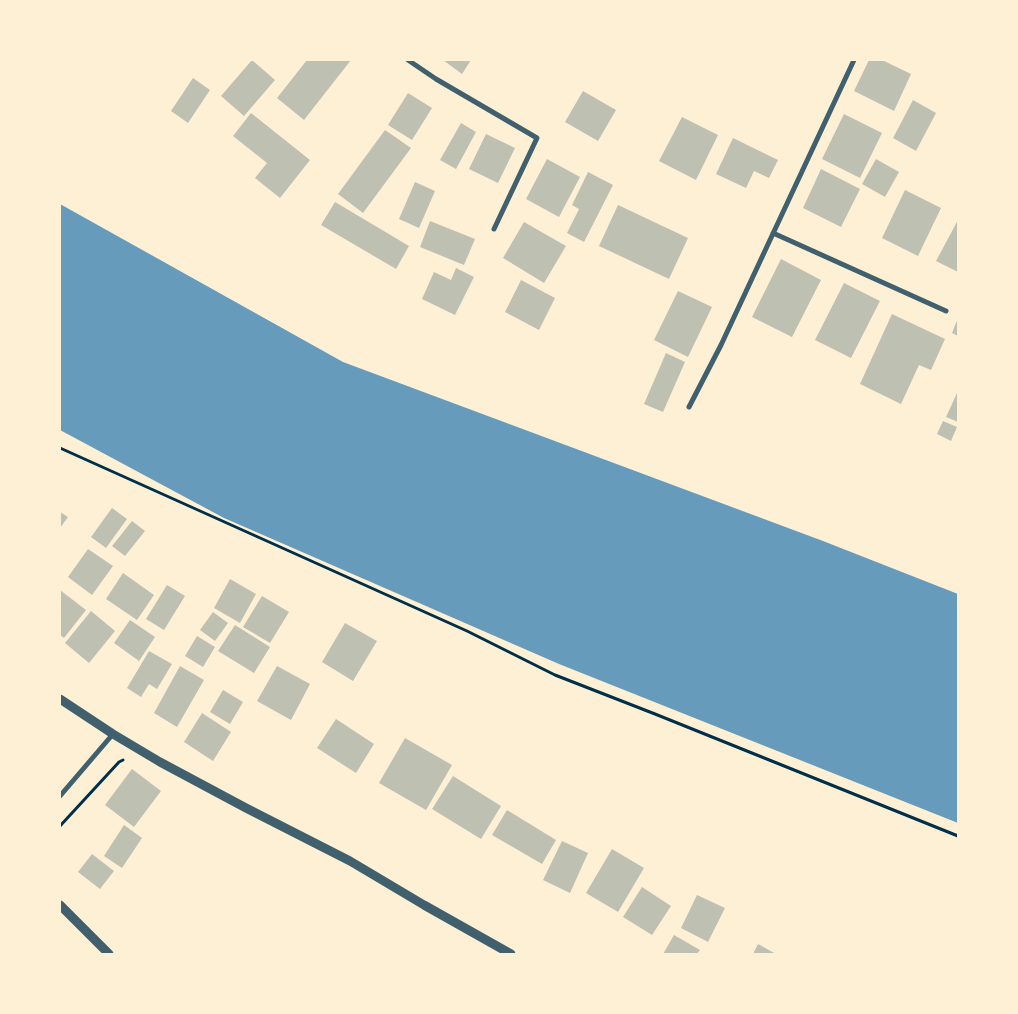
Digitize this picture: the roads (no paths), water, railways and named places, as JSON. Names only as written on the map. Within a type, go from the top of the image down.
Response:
[{"type":"street","points":[[408,60],[436,79],[537,138],[494,229]]},
{"type":"street","points":[[689,407],[774,233],[854,60]]},
{"type":"street","points":[[774,233],[946,311]]},
{"type":"street","points":[[60,699],[160,762],[350,861],[511,954]]},
{"type":"street","points":[[60,796],[113,734]]},
{"type":"street","points":[[60,905],[109,954]]},
{"type":"water","points":[[60,204],[343,362],[823,541],[958,594],[958,823],[559,664],[224,518],[60,430]]}]
